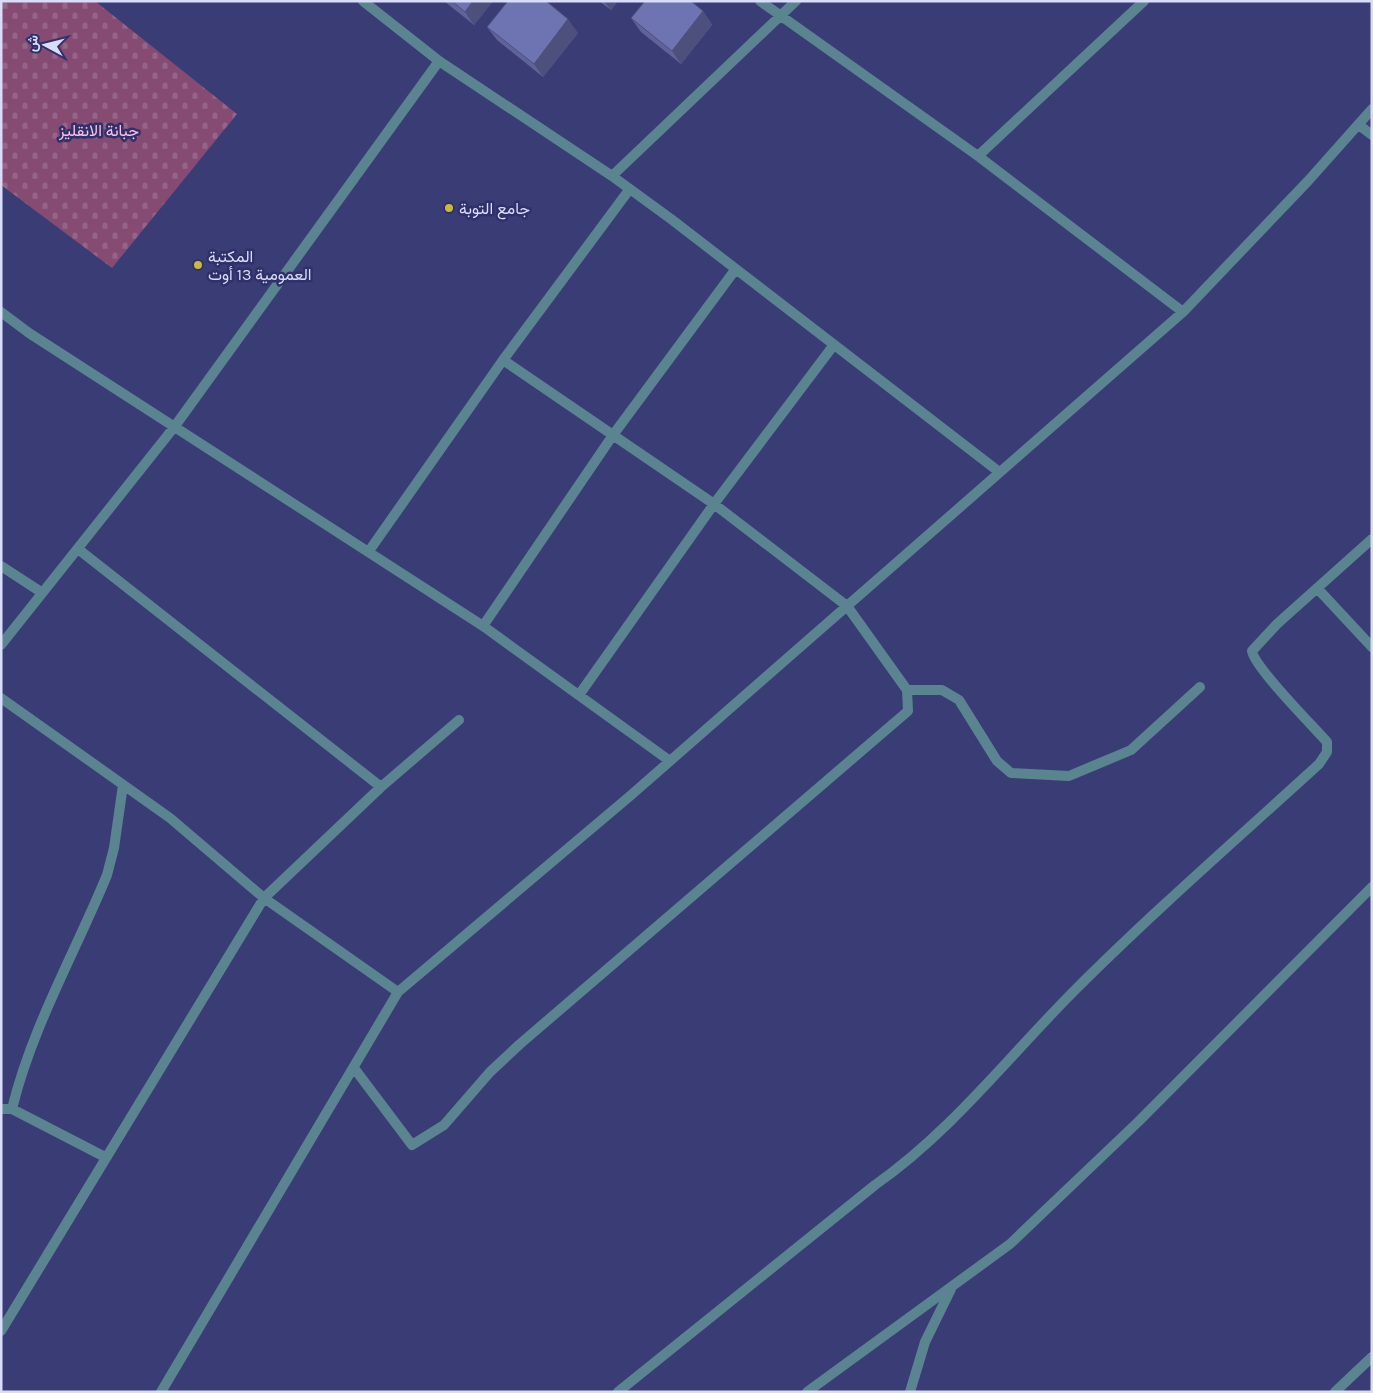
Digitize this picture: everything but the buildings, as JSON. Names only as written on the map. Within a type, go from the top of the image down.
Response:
[{"type":"street","points":[[363,1],[440,61],[612,176],[998,472]]},
{"type":"street","points":[[760,1],[978,156],[1183,312]]},
{"type":"street","points":[[612,176],[796,1]]},
{"type":"street","points":[[978,156],[1144,1]]},
{"type":"street","points":[[1,645],[41,592],[175,426],[440,61]]},
{"type":"street","points":[[161,1392],[398,992],[670,760],[1183,312],[1372,109]]},
{"type":"street","points":[[1359,125],[1372,135]]},
{"type":"street","points":[[369,551],[503,360],[629,190]]},
{"type":"street","points":[[483,626],[613,435],[735,270]]},
{"type":"street","points":[[1,312],[29,333],[483,626],[670,760]]},
{"type":"street","points":[[579,695],[714,504],[833,346]]},
{"type":"street","points":[[354,1068],[412,1145],[444,1125],[496,1066],[908,711],[907,690],[847,606],[714,504],[503,360]]},
{"type":"street","points":[[618,1392],[875,1185],[906,1163],[938,1135],[1075,990],[1319,764],[1327,752],[1327,742],[1253,658],[1252,651],[1277,624],[1372,539]]},
{"type":"street","points":[[78,548],[381,786]]},
{"type":"street","points":[[1,566],[41,592]]},
{"type":"street","points":[[1317,588],[1372,647]]},
{"type":"street","points":[[907,690],[942,690],[959,700],[998,761],[1011,773],[1069,776],[1131,750],[1200,687]]},
{"type":"street","points":[[1,698],[170,818],[264,898],[398,992]]},
{"type":"street","points":[[1,1331],[104,1157],[264,898],[381,786],[458,720]]},
{"type":"street","points":[[104,1157],[7,1109],[33,1039],[107,875],[114,848],[123,784]]},
{"type":"street","points":[[807,1392],[1010,1244],[1060,1199],[1372,887]]},
{"type":"street","points":[[914,1389],[925,1342],[952,1286]]},
{"type":"street","points":[[1335,1392],[1372,1357]]},
{"type":"green space","name":"جبانة الانقليز","points":[[4,1],[95,1],[237,114],[112,268],[1,185],[1,4]]},
{"type":"place","name":"جامع التوبة","points":[[449,208]]},
{"type":"place","name":"المكتبة العمومية 13 أوت","points":[[198,265]]}]
